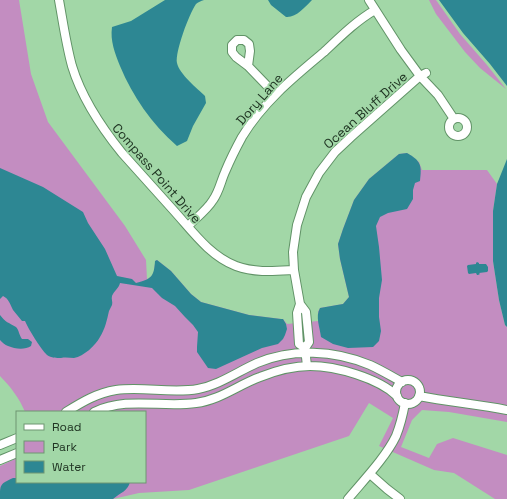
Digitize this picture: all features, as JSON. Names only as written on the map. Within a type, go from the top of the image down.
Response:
[{"type":"street","name":"Compass Point Drive","points":[[59,0],[64,31],[73,67],[83,94],[110,139],[122,153],[211,251],[218,256],[231,264],[258,271],[294,270]]},
{"type":"street","points":[[370,0],[401,50],[423,74],[454,119]]},
{"type":"street","name":"Dory Lane","points":[[188,226],[213,200],[227,166],[242,137],[251,123],[276,94],[351,28],[375,10]]},
{"type":"street","points":[[248,66],[276,94]]},
{"type":"street","name":"Ocean Bluff Drive","points":[[300,304],[297,313],[299,344],[305,351],[309,342],[308,327],[306,312],[300,304],[294,270],[293,252],[297,225],[306,197],[319,173],[335,152],[423,74]]},
{"type":"street","points":[[298,328],[308,327]]},
{"type":"street","points":[[305,351],[307,366]]},
{"type":"street","points":[[68,411],[87,399],[106,392],[124,389],[173,390],[199,388],[219,382],[260,362],[305,351],[354,359],[378,369],[402,382]]},
{"type":"street","points":[[96,411],[109,406],[122,404],[181,404],[201,402],[220,396],[272,372],[307,366],[323,367],[353,374],[381,385],[405,403],[415,402],[419,396],[420,390],[417,384],[410,380],[406,380],[397,388],[397,396]]},
{"type":"street","points":[[419,396],[441,401],[507,410]]},
{"type":"street","points":[[348,499],[370,474],[392,443],[399,428],[405,403]]},
{"type":"street","points":[[0,445],[16,438]]},
{"type":"street","points":[[0,460],[16,453]]},
{"type":"street","points":[[370,474],[400,499]]},
{"type":"green space","points":[[0,0],[19,0],[31,74],[48,122],[125,226],[146,260],[147,279],[152,275],[157,260],[171,271],[191,294],[201,302],[249,315],[283,319],[287,324],[318,321],[318,312],[320,308],[343,304],[349,297],[338,244],[343,229],[354,200],[369,179],[399,154],[407,153],[413,157],[419,162],[422,170],[487,170],[497,184],[493,211],[493,261],[499,300],[505,325],[507,327],[507,422],[449,412],[422,410],[412,420],[401,447],[429,458],[437,444],[453,438],[507,455],[507,499],[495,499],[454,473],[434,470],[379,446],[393,418],[369,403],[349,436],[189,490],[139,493],[113,499],[0,499],[0,466],[16,458],[16,483],[146,483],[146,411],[24,411],[14,393],[0,376]]},
{"type":"green space","points":[[429,0],[436,0],[460,34],[506,89],[480,68],[465,52],[436,14]]},
{"type":"water","points":[[165,0],[204,0],[196,4],[190,16],[180,42],[177,63],[181,72],[205,96],[206,103],[193,126],[187,141],[177,146],[151,119],[137,99],[120,66],[112,42],[112,27],[131,21]]},
{"type":"water","points":[[268,0],[312,0],[297,14],[286,17],[271,5]]},
{"type":"water","points":[[439,0],[507,0],[507,86],[463,33]]},
{"type":"water","points":[[407,153],[418,161],[421,171],[420,181],[415,183],[413,190],[413,199],[407,209],[388,213],[380,217],[376,226],[382,280],[379,298],[381,331],[379,341],[373,347],[348,348],[333,344],[321,337],[318,315],[320,308],[343,304],[349,297],[338,244],[354,200],[369,179],[399,154]]},
{"type":"water","points":[[507,159],[507,327],[505,325],[499,300],[493,261],[493,211],[497,184]]},
{"type":"water","points":[[0,168],[43,187],[83,212],[88,223],[105,249],[117,276],[132,279],[136,283],[146,280],[153,273],[155,261],[157,260],[171,271],[191,294],[201,302],[249,315],[283,319],[287,329],[283,339],[278,344],[262,348],[216,369],[208,368],[197,352],[198,332],[175,306],[162,298],[152,288],[120,283],[112,296],[112,305],[103,331],[92,347],[82,355],[74,358],[56,358],[47,355],[38,344],[25,321],[22,321],[13,310],[8,300],[3,296],[0,299]]},
{"type":"water","points":[[477,262],[479,264],[486,264],[488,271],[479,273],[480,274],[478,275],[476,273],[469,274],[467,266],[476,264]]},
{"type":"water","points":[[0,315],[16,327],[22,339],[28,339],[32,342],[31,346],[23,349],[14,348],[6,345],[0,340]]},
{"type":"water","points":[[16,478],[16,483],[130,483],[126,490],[113,499],[0,499],[0,490],[5,482]]}]
